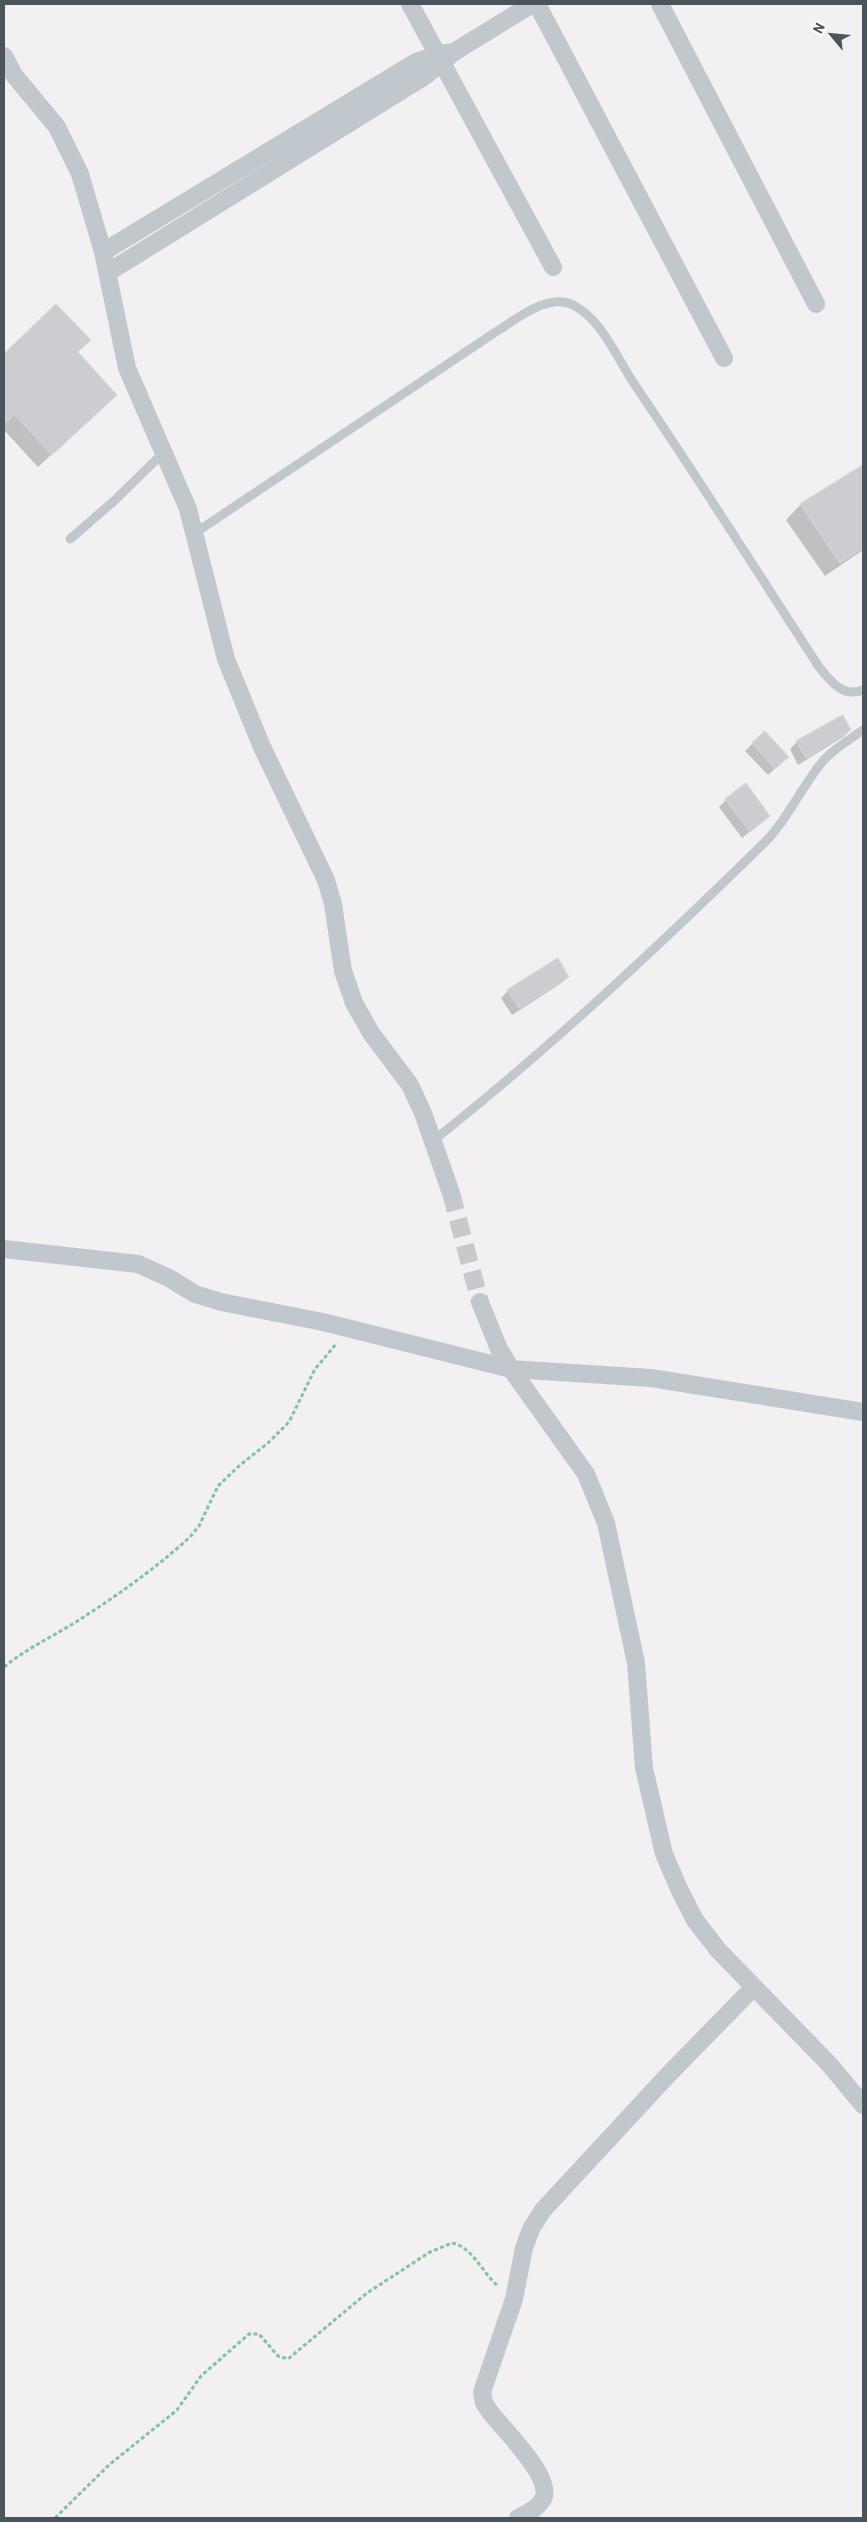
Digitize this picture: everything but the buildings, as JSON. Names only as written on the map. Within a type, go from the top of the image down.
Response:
[{"type":"street","points":[[410,4],[445,56],[553,267]]},
{"type":"street","points":[[107,272],[445,56],[532,4]]},
{"type":"street","points":[[537,4],[724,358]]},
{"type":"street","points":[[660,4],[816,304]]},
{"type":"street","points":[[4,56],[14,75],[57,127],[80,174],[103,252],[127,368],[188,509],[226,659],[262,747],[326,880],[333,904],[343,971],[354,1003],[371,1033],[410,1085],[434,1140],[451,1193]]},
{"type":"street","points":[[103,252],[416,62],[445,56]]},
{"type":"street","points":[[4,1249],[138,1264],[169,1278],[194,1294],[221,1302],[272,1311],[510,1368],[651,1378],[863,1412]]},
{"type":"street","points":[[480,1302],[499,1349],[510,1368],[586,1474],[606,1523],[636,1663],[644,1768],[664,1854],[680,1892],[695,1920],[718,1950],[830,2065],[863,2105]]},
{"type":"street","points":[[518,2518],[534,2509],[543,2500],[545,2490],[543,2481],[534,2466],[490,2412],[484,2403],[482,2392],[514,2299],[524,2248],[531,2229],[543,2210],[668,2075],[754,1987]]},
{"type":"lane","points":[[195,533],[494,333],[539,306],[555,302],[572,304],[586,314],[605,336],[631,379],[699,479],[819,667],[832,683],[844,691],[863,690]]},
{"type":"lane","points":[[70,539],[114,501],[163,453]]},
{"type":"lane","points":[[434,1140],[483,1101],[568,1027],[729,877],[776,832],[825,759],[863,730]]},
{"type":"path","points":[[4,1667],[23,1652],[66,1628],[126,1588],[190,1537],[199,1526],[218,1486],[289,1422],[315,1369],[350,1329]]},
{"type":"path","points":[[56,2518],[109,2465],[178,2410],[201,2376],[249,2334],[259,2334],[278,2356],[288,2359],[367,2293],[430,2252],[452,2243],[465,2248],[487,2277],[514,2299]]},
{"type":"tunnel","points":[[451,1193],[480,1302]]}]
